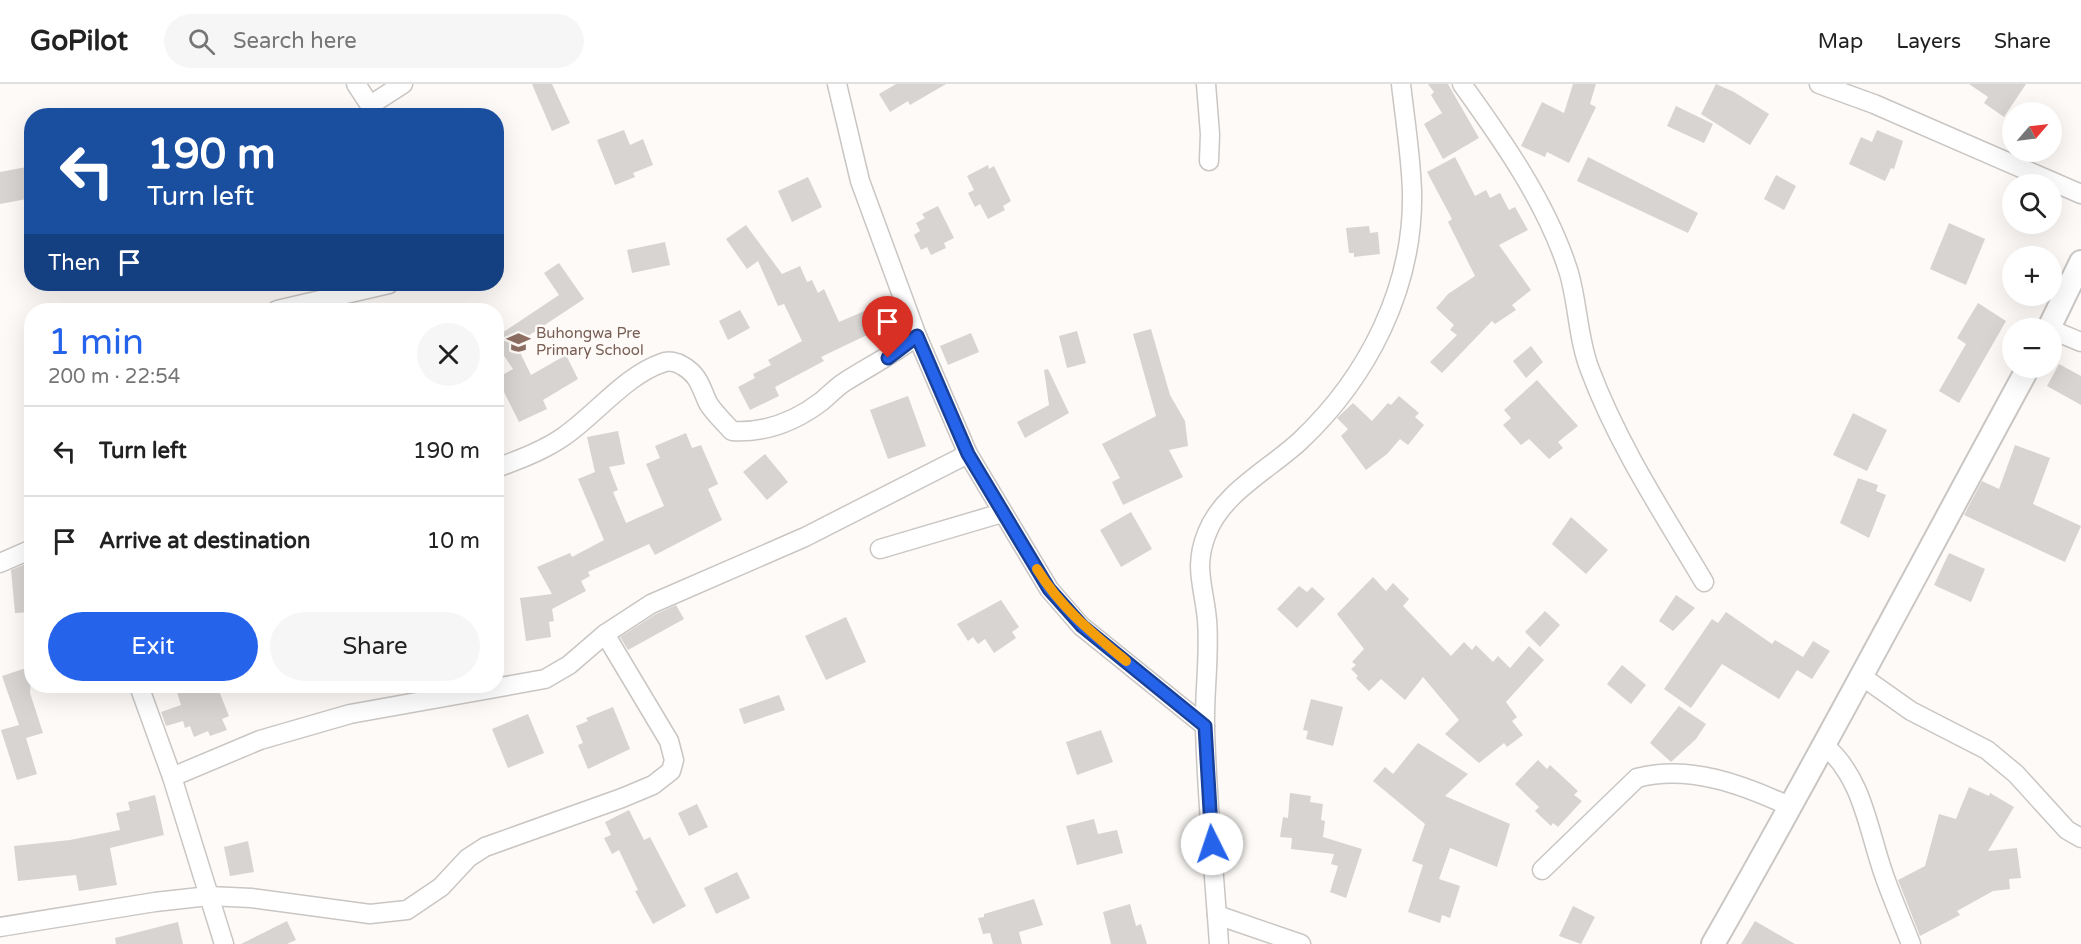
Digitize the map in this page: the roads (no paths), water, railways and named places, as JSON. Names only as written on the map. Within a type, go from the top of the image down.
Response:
[{"type":"street","points":[[356,84],[373,108]]},
{"type":"street","points":[[376,108],[403,84]]},
{"type":"street","points":[[837,84],[860,180],[917,336],[968,454],[1049,589],[1082,626],[1205,726]]},
{"type":"street","points":[[1206,84],[1210,134],[1209,161]]},
{"type":"street","points":[[1219,944],[1205,726],[1207,620],[1198,575],[1200,553],[1208,530],[1223,506],[1324,418],[1348,386],[1394,305],[1404,273],[1412,193],[1401,84]]},
{"type":"street","points":[[1461,84],[1485,116],[1553,230],[1569,274],[1593,377],[1638,471],[1704,582]]},
{"type":"street","points":[[1819,84],[1874,104],[2081,194]]},
{"type":"street","points":[[2056,318],[2081,262]]},
{"type":"street","points":[[299,303],[337,291]]},
{"type":"street","points":[[2062,334],[2081,342]]},
{"type":"street","points":[[504,465],[521,460],[562,438],[642,373],[663,362],[675,362],[691,371],[700,381],[709,404],[732,430],[748,432],[785,422],[806,412],[843,384],[888,358],[917,336]]},
{"type":"street","points":[[1713,944],[1825,746],[1860,675],[2023,378]]},
{"type":"street","points":[[504,686],[545,679],[569,665],[605,634],[651,604],[805,537],[968,454]]},
{"type":"street","points":[[880,549],[1002,513]]},
{"type":"street","points":[[0,563],[24,552]]},
{"type":"street","points":[[0,927],[155,902],[208,896],[251,898],[370,914],[407,910],[441,887],[468,858],[485,847],[622,798],[663,779],[671,771],[674,760],[669,741],[605,634]]},
{"type":"street","points":[[1860,675],[1911,711],[1987,750],[2016,774],[2067,830],[2081,838]]},
{"type":"street","points":[[142,693],[172,777],[224,944]]},
{"type":"street","points":[[172,777],[260,740],[350,714],[467,693]]},
{"type":"street","points":[[1825,746],[1839,758],[1852,778],[1883,874],[1911,944]]},
{"type":"street","points":[[1542,870],[1637,778],[1653,773],[1672,772],[1727,781],[1750,787],[1791,807]]},
{"type":"street","points":[[1217,915],[1266,934],[1301,944]]},
{"type":"place","name":"Buhongwa Pre Primary School","points":[[518,342]]}]
